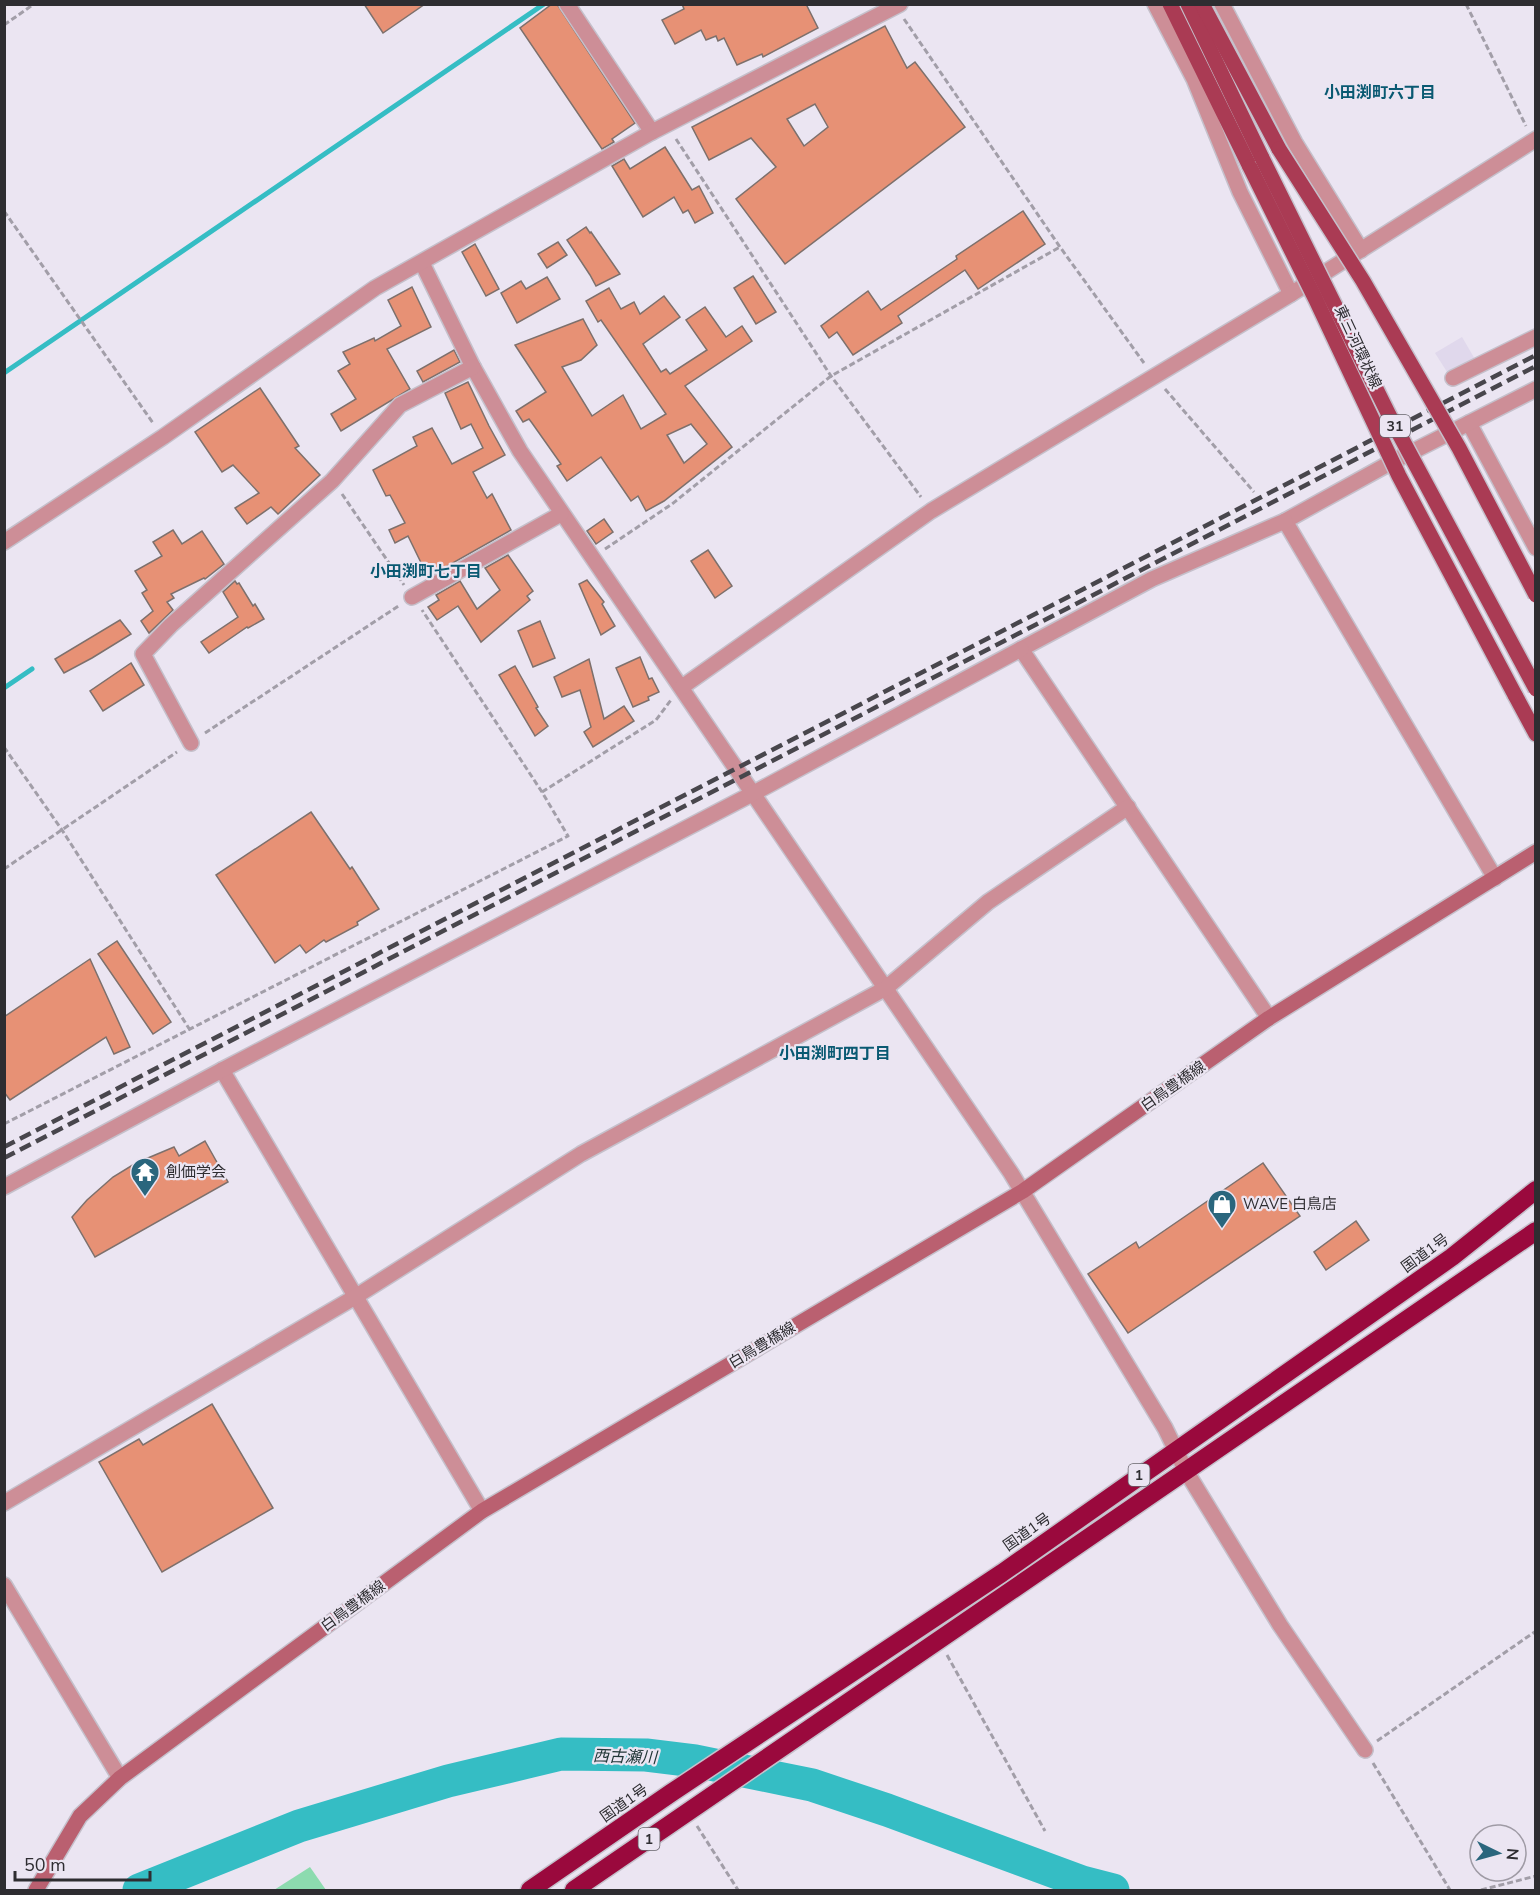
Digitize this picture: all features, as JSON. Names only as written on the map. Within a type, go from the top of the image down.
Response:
[{"type":"highway","name":"国道1号","points":[[530,1890],[735,1750],[1002,1573],[1452,1257],[1536,1190]]},
{"type":"highway","name":"1","points":[[574,1890],[1536,1231]]},
{"type":"main road","name":"東三河環状線","points":[[1170,4],[1536,689]]},
{"type":"main road","name":"東三河環状線","points":[[1188,4],[1316,300],[1399,476],[1536,734]]},
{"type":"main road","points":[[1202,4],[1279,149],[1363,281],[1448,429],[1536,595]]},
{"type":"main road","name":"白鳥豊橋線","points":[[36,1890],[80,1816],[120,1778],[482,1510],[1023,1191],[1269,1018],[1536,852]]},
{"type":"street","points":[[567,4],[652,132]]},
{"type":"street","points":[[1155,4],[1194,79],[1240,192],[1291,294]]},
{"type":"street","points":[[1222,4],[1295,142],[1361,250]]},
{"type":"street","points":[[4,542],[163,437],[375,288],[652,132],[898,6]]},
{"type":"street","points":[[682,687],[931,511],[1155,378],[1534,140]]},
{"type":"street","points":[[422,263],[473,367],[520,451],[1023,1191],[1165,1428],[1186,1471],[1280,1625],[1365,1750]]},
{"type":"street","points":[[1453,378],[1536,337]]},
{"type":"street","points":[[191,742],[143,654],[171,624],[333,481],[400,405],[473,367]]},
{"type":"street","points":[[4,1187],[222,1070],[752,794],[1152,579],[1285,521],[1390,463],[1536,389]]},
{"type":"street","points":[[1469,423],[1536,548]]},
{"type":"street","points":[[412,597],[561,514]]},
{"type":"street","points":[[1285,521],[1495,878]]},
{"type":"street","points":[[1022,649],[1269,1018]]},
{"type":"street","points":[[4,1503],[355,1297],[581,1154],[886,988],[988,903],[1128,807]]},
{"type":"street","points":[[222,1070],[482,1510]]},
{"type":"street","points":[[4,1585],[120,1778]]},
{"type":"path","points":[[4,25],[34,4]]},
{"type":"path","points":[[1466,4],[1534,140]]},
{"type":"path","points":[[898,6],[1060,247],[1155,378],[1254,492]]},
{"type":"path","points":[[667,125],[831,376],[931,511]]},
{"type":"path","points":[[4,211],[163,437]]},
{"type":"path","points":[[591,558],[672,504],[831,376],[1060,247]]},
{"type":"path","points":[[4,1124],[568,836],[542,792],[333,481]]},
{"type":"path","points":[[4,869],[191,742],[412,597]]},
{"type":"path","points":[[542,792],[656,720],[682,687]]},
{"type":"path","points":[[4,747],[62,830],[190,1030]]},
{"type":"path","points":[[1450,1890],[1365,1750],[1536,1631]]},
{"type":"path","points":[[938,1641],[1045,1831]]},
{"type":"path","points":[[688,1813],[738,1890]]},
{"type":"path","points":[[1481,1890],[1536,1876]]},
{"type":"shaded area","points":[[1462,337],[1476,361],[1449,375],[1435,353]]},
{"type":"green space","points":[[310,1867],[326,1890],[274,1890]]},
{"type":"building","points":[[364,4],[425,4],[383,33]]},
{"type":"building","points":[[552,4],[557,4],[635,123],[612,139],[614,142],[602,149],[520,28]]},
{"type":"building","points":[[682,4],[806,4],[818,28],[763,57],[762,54],[737,65],[724,38],[718,41],[716,36],[706,40],[701,30],[675,44],[662,20],[684,9]]},
{"type":"building","points":[[885,26],[907,68],[915,62],[965,127],[785,264],[736,199],[776,167],[751,138],[709,160],[692,127]],"holes":[[[815,104],[828,127],[804,146],[787,119]]]},
{"type":"building","points":[[665,147],[692,190],[699,186],[713,213],[695,223],[688,210],[683,213],[674,197],[643,217],[612,166],[624,159],[630,169]]},
{"type":"building","points":[[1023,211],[1045,244],[978,289],[965,270],[898,316],[902,323],[853,355],[837,332],[829,338],[821,326],[868,291],[881,310]]},
{"type":"building","points":[[586,227],[620,274],[596,286],[567,240]]},
{"type":"building","points":[[558,242],[567,255],[547,268],[538,254]]},
{"type":"building","points":[[475,244],[499,289],[486,296],[462,252]]},
{"type":"building","points":[[753,276],[776,312],[756,324],[734,288]]},
{"type":"building","points":[[547,277],[560,299],[517,323],[501,293],[521,281],[526,289]]},
{"type":"building","points":[[412,287],[431,327],[387,349],[410,389],[341,431],[331,414],[356,399],[338,371],[350,364],[343,352],[374,338],[375,341],[401,326],[388,300]]},
{"type":"building","points":[[609,288],[621,309],[634,302],[640,314],[664,296],[680,317],[643,344],[661,372],[666,369],[670,374],[707,350],[686,320],[705,307],[726,337],[742,326],[752,341],[685,386],[732,447],[664,501],[646,511],[638,496],[631,501],[601,457],[567,481],[557,466],[561,464],[532,423],[529,419],[523,422],[516,411],[546,392],[515,345],[583,319],[597,345],[581,360],[562,367],[592,416],[623,395],[641,429],[666,414],[601,320],[598,322],[586,301]],"holes":[[[691,424],[707,444],[684,463],[667,435]]]},
{"type":"building","points":[[454,350],[460,362],[423,382],[417,371]]},
{"type":"building","points":[[468,382],[505,455],[473,472],[487,498],[492,494],[511,530],[428,577],[408,536],[395,543],[389,530],[405,523],[390,495],[386,496],[373,470],[417,446],[413,437],[432,428],[452,464],[483,448],[471,424],[461,429],[445,393]]},
{"type":"building","points":[[260,388],[299,446],[295,448],[320,475],[278,514],[271,507],[247,524],[235,508],[259,493],[233,465],[222,472],[195,432]]},
{"type":"building","points":[[604,519],[613,532],[596,544],[587,531]]},
{"type":"building","points":[[173,530],[182,544],[202,531],[224,564],[205,579],[171,594],[174,598],[167,602],[173,610],[149,633],[141,621],[153,611],[142,593],[147,590],[135,571],[162,556],[153,542]]},
{"type":"building","points":[[708,550],[732,586],[715,598],[691,561]]},
{"type":"building","points":[[508,555],[533,591],[527,596],[530,600],[481,642],[458,606],[437,620],[428,607],[439,600],[436,595],[460,581],[477,609],[500,590],[485,568]]},
{"type":"building","points":[[587,580],[604,602],[602,604],[615,626],[601,635],[579,584]]},
{"type":"building","points":[[235,581],[239,583],[264,619],[247,627],[209,653],[201,642],[238,617],[223,592]]},
{"type":"building","points":[[120,620],[131,634],[64,673],[55,659]]},
{"type":"building","points":[[540,621],[555,658],[533,667],[518,631]]},
{"type":"building","points":[[640,657],[649,679],[652,678],[659,692],[648,697],[649,700],[633,707],[616,668]]},
{"type":"building","points":[[589,659],[604,719],[624,706],[634,721],[593,747],[584,732],[591,727],[580,690],[562,697],[554,677]]},
{"type":"building","points":[[131,663],[144,685],[103,711],[90,691]]},
{"type":"building","points":[[515,666],[538,707],[536,708],[548,726],[535,736],[499,675]]},
{"type":"building","points":[[311,812],[350,869],[352,867],[379,909],[357,922],[358,925],[326,942],[324,940],[306,953],[300,945],[275,963],[216,875]]},
{"type":"building","points":[[117,941],[171,1022],[153,1034],[98,954]]},
{"type":"building","points":[[90,959],[130,1047],[114,1054],[106,1037],[10,1100],[4,1092],[4,1017]]},
{"type":"building","name":"創価学会","points":[[205,1141],[228,1182],[95,1257],[72,1217],[87,1200],[113,1177],[136,1163],[174,1147],[179,1156]]},
{"type":"building","name":"WAVE 白鳥店","points":[[1263,1163],[1300,1216],[1128,1333],[1088,1274],[1136,1242],[1139,1248]]},
{"type":"building","points":[[1356,1221],[1369,1240],[1326,1270],[1314,1252]]},
{"type":"building","points":[[212,1404],[273,1508],[162,1572],[99,1462],[139,1439],[143,1445]]},
{"type":"waterway","points":[[4,373],[544,4]]},
{"type":"waterway","points":[[4,688],[32,669]]},
{"type":"waterway","name":"西古瀬川","points":[[139,1890],[299,1826],[448,1781],[561,1754],[646,1755],[695,1761],[812,1785],[887,1810],[1082,1882],[1113,1890]]},
{"type":"railway","points":[[4,1147],[1536,355]]},
{"type":"railway","points":[[4,1158],[1536,366]]},
{"type":"place","name":"創価学会","points":[[145,1198]]},
{"type":"place","name":"WAVE 白鳥店","points":[[1222,1230]]},
{"type":"district","name":"小田渕町六丁目","points":[[1380,92]]},
{"type":"district","name":"小田渕町七丁目","points":[[426,571]]},
{"type":"district","name":"小田渕町四丁目","points":[[835,1053]]}]
